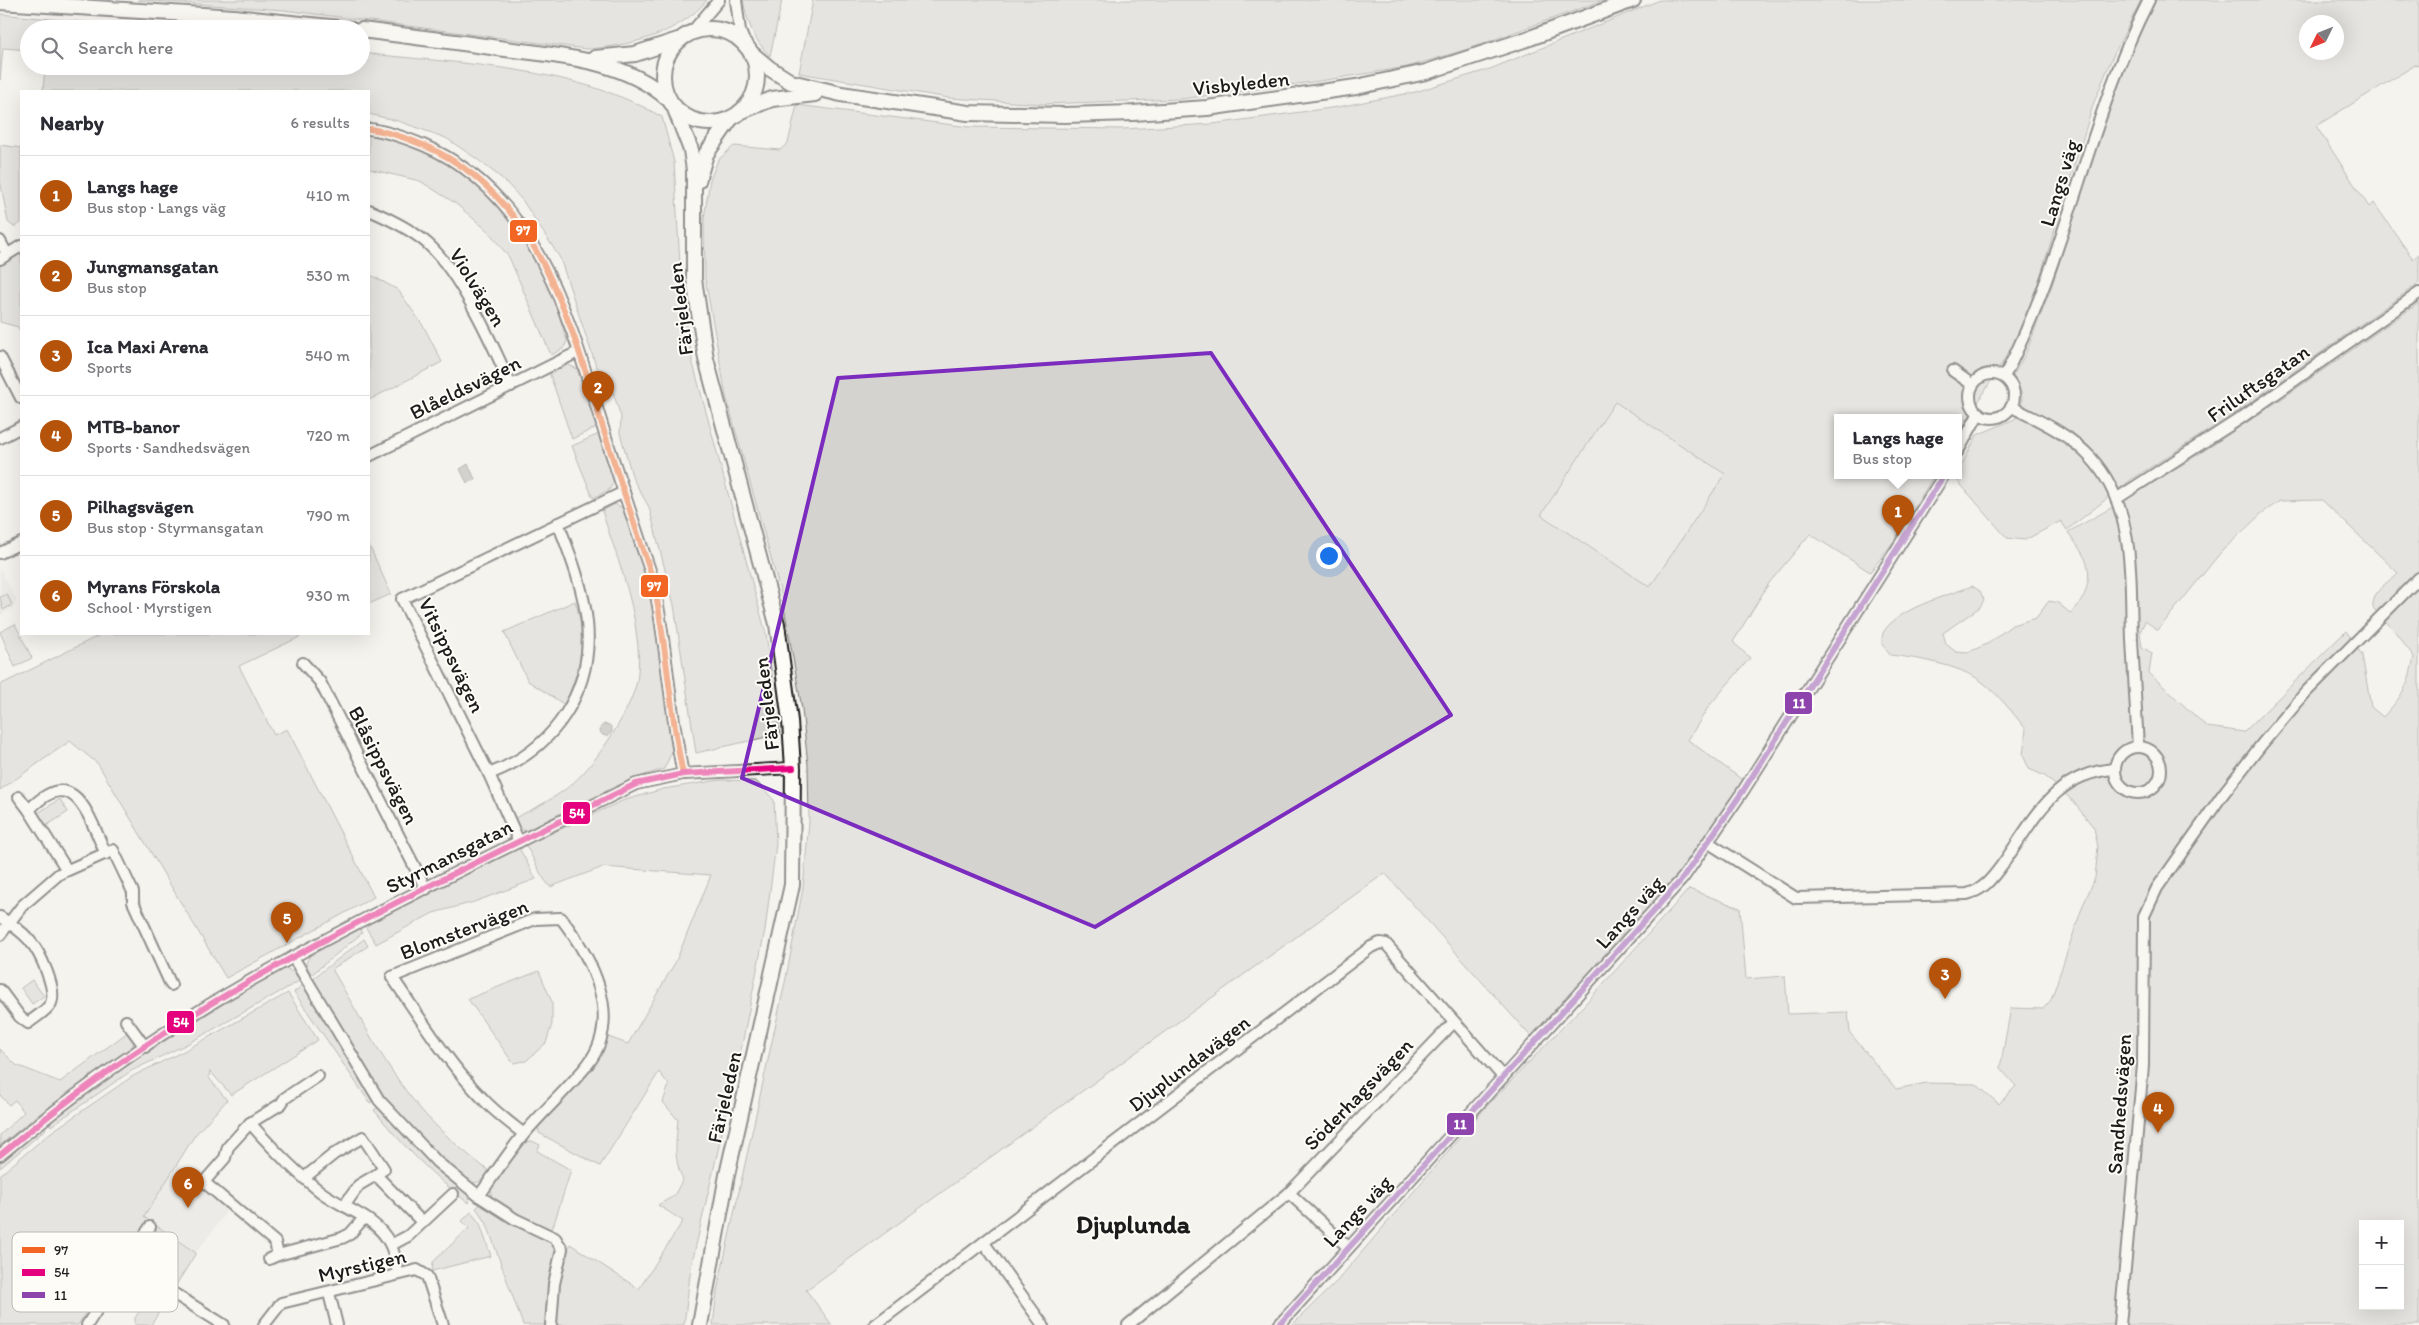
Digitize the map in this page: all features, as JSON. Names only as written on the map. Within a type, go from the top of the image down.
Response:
[{"type":"main road","name":"Visbyleden","points":[[748,48],[769,68],[791,82],[841,94],[968,113],[1065,115],[1207,108],[1328,92],[1426,72],[1530,38],[1633,0]]},
{"type":"main road","points":[[0,2],[257,20]]},
{"type":"main road","points":[[370,31],[572,58],[630,74],[645,81],[684,116],[702,123],[714,124],[737,115],[753,96],[757,83],[756,64],[748,48],[731,34],[720,30],[708,29],[645,52],[617,57],[572,58]]},
{"type":"main road","points":[[671,103],[662,79],[663,66],[671,48],[685,36]]},
{"type":"main road","name":"Visbyleden","points":[[737,115],[772,99],[788,96],[841,94]]},
{"type":"main road","name":"Färjeleden","points":[[671,103],[691,150],[695,199],[694,279],[698,317],[706,359],[777,624],[790,721],[793,768],[792,885],[727,1175],[700,1325]]},
{"type":"main road","name":"Färjeleden","points":[[695,199],[706,154],[737,115]]},
{"type":"street","points":[[685,36],[719,0]]},
{"type":"street","points":[[736,0],[740,31],[748,48]]},
{"type":"street","name":"Langs väg","points":[[2004,377],[2039,303],[2102,109],[2117,68],[2149,0]]},
{"type":"street","points":[[370,129],[405,138],[436,151],[464,168],[493,192],[516,218],[551,276],[655,586],[683,774]]},
{"type":"street","name":"Violvägen","points":[[370,210],[400,224],[428,244],[448,267],[498,356],[511,386]]},
{"type":"street","points":[[0,241],[4,256],[20,247]]},
{"type":"street","name":"Friluftsgatan","points":[[2116,499],[2241,418],[2419,293]]},
{"type":"street","name":"Blåeldsvägen","points":[[370,456],[578,352]]},
{"type":"street","points":[[0,357],[20,396]]},
{"type":"street","points":[[1953,371],[1973,385]]},
{"type":"street","points":[[1987,374],[2004,377],[2014,389],[2015,397],[2012,407],[2004,415],[1997,418],[1989,418],[1979,413],[1973,407],[1970,399],[1973,385],[1987,374]]},
{"type":"street","points":[[2012,407],[2049,426],[2076,444],[2100,468],[2122,513],[2129,553],[2138,747]]},
{"type":"street","points":[[1962,444],[1979,413]]},
{"type":"street","points":[[0,438],[20,428]]},
{"type":"street","name":"Langs väg","points":[[1279,1325],[1503,1076],[1664,901],[1709,843],[1941,479]]},
{"type":"street","name":"Vitsippsvägen","points":[[519,842],[489,774],[402,599],[624,492]]},
{"type":"street","points":[[489,774],[530,752],[557,728],[578,691],[584,673],[587,655],[587,621],[558,523]]},
{"type":"street","points":[[0,553],[20,543]]},
{"type":"street","name":"Sandhedsvägen","points":[[2120,1325],[2144,1054],[2144,916],[2158,888],[2223,794],[2274,730],[2306,692],[2419,578]]},
{"type":"street","name":"Blåsippsvägen","points":[[302,663],[320,682],[426,889]]},
{"type":"street","points":[[2138,747],[2149,750],[2159,760],[2161,772],[2155,785],[2142,793],[2128,791],[2117,780],[2115,769],[2122,753],[2138,747]]},
{"type":"street","name":"Styrmansgatan","points":[[0,1155],[43,1119],[145,1047],[246,982],[636,784],[683,774],[793,768]]},
{"type":"street","points":[[1709,843],[1796,898],[1968,894],[1976,892],[1990,881],[2043,807],[2062,787],[2084,774],[2115,769]]},
{"type":"street","points":[[29,810],[44,797],[60,790],[67,790],[74,794],[82,804],[106,854]]},
{"type":"street","points":[[19,797],[67,870]]},
{"type":"street","points":[[0,935],[22,906],[41,888],[67,870],[113,850],[134,892],[133,902],[171,985]]},
{"type":"street","points":[[0,916],[20,930],[32,943],[48,975],[53,996],[50,1005],[28,1023],[20,1017],[0,990]]},
{"type":"street","name":"Blomstervägen","points":[[479,1196],[524,1134],[589,1063],[599,1044],[603,1022],[603,1000],[595,972],[584,950],[561,918],[535,919],[392,977],[444,1055],[463,1078],[484,1101],[524,1134]]},
{"type":"street","name":"Djuplundavägen","points":[[875,1325],[1371,947],[1380,943],[1386,944],[1503,1076]]},
{"type":"street","points":[[293,957],[380,1100],[436,1162],[479,1196],[515,1219],[555,1238],[562,1249],[554,1284],[551,1325]]},
{"type":"street","points":[[126,1021],[145,1047]]},
{"type":"street","name":"Söderhagsvägen","points":[[1128,1325],[1289,1193],[1454,1022]]},
{"type":"street","name":"Myrstigen","points":[[318,1076],[285,1098],[281,1104],[250,1123],[228,1147],[225,1158],[204,1182],[275,1242],[274,1257],[342,1238],[350,1234],[364,1218]]},
{"type":"street","points":[[250,1123],[277,1153],[304,1178],[374,1224],[391,1245],[398,1274]]},
{"type":"street","points":[[304,1178],[334,1154],[363,1137],[384,1169],[359,1185],[344,1206]]},
{"type":"street","points":[[376,1175],[422,1222]]},
{"type":"street","points":[[1289,1193],[1348,1247]]},
{"type":"street","points":[[391,1245],[408,1236],[453,1194]]},
{"type":"street","points":[[147,1232],[150,1227]]},
{"type":"street","points":[[984,1243],[1043,1325]]},
{"type":"street","name":"Myrstigen","points":[[264,1325],[280,1303],[329,1293],[417,1270],[425,1274],[443,1325]]},
{"type":"street","points":[[329,1293],[337,1325]]},
{"type":"street","points":[[178,1296],[224,1325]]},
{"type":"street","points":[[87,1325],[95,1312]]},
{"type":"highlighted area","points":[[1211,353],[1451,715],[1095,927],[742,778],[838,378]]},
{"type":"shaded area","points":[[138,0],[707,0],[682,22],[667,30],[636,41],[587,49],[284,10]]},
{"type":"shaded area","points":[[743,0],[782,0],[770,56],[752,30]]},
{"type":"shaded area","points":[[813,0],[1604,0],[1465,50],[1407,67],[1320,81],[1181,99],[1043,104],[949,98],[799,73]]},
{"type":"shaded area","points":[[1660,0],[2141,0],[2113,56],[2094,102],[2035,293],[2013,345],[1962,428],[1962,414],[1834,414],[1834,479],[1932,479],[1898,536],[1870,572],[1810,534],[1769,583],[1733,642],[1750,658],[1709,706],[1688,740],[1744,781],[1709,835],[1686,865],[1533,1039],[1385,873],[806,1290],[832,1325],[713,1325],[717,1291],[786,978],[803,888],[809,822],[808,765],[802,709],[783,601],[726,396],[705,278],[704,218],[710,180],[718,160],[734,146],[780,150],[788,143],[797,105],[969,127],[1123,129],[1213,124],[1338,107],[1415,92],[1490,69]],"holes":[[[1615,402],[1725,474],[1650,587],[1541,515]]]},
{"type":"shaded area","points":[[2156,0],[2419,0],[2419,66],[2417,64],[2316,126],[2369,207],[2374,203],[2413,259],[2419,254],[2419,283],[2237,412],[2132,479],[2067,530],[2061,521],[2025,540],[2007,538],[1956,479],[1962,479],[1962,464],[1977,435],[2015,419],[2022,397],[2013,376],[2026,353],[2052,285],[2111,101],[2132,47]]},
{"type":"shaded area","points":[[0,14],[61,20],[20,20],[20,49],[3,48],[0,80]]},
{"type":"shaded area","points":[[370,54],[477,65],[555,77],[592,87],[628,100],[662,117],[674,162],[681,282],[692,360],[766,634],[780,734],[696,753],[674,605],[649,507],[633,479],[620,433],[621,417],[610,383],[596,366],[560,258],[523,201],[504,180],[446,138],[398,121],[370,114],[370,90],[43,90],[44,75],[370,75]]},
{"type":"shaded area","points":[[370,135],[417,148],[445,161],[464,173],[499,204],[514,222],[539,262],[553,296],[567,341],[564,348],[551,355],[509,257],[488,231],[455,203],[420,181],[370,169]]},
{"type":"shaded area","points":[[0,145],[20,148],[20,224],[14,227],[8,222],[0,180]]},
{"type":"shaded area","points":[[20,254],[20,332],[18,327],[0,322],[0,265]]},
{"type":"shaded area","points":[[370,275],[398,290],[424,327],[442,362],[370,399]]},
{"type":"shaded area","points":[[2419,303],[2419,1325],[1292,1325],[1337,1281],[1486,1107],[1584,1005],[1689,889],[1740,908],[1746,979],[1785,976],[1788,1014],[1848,1012],[1850,1033],[1896,1089],[1926,1083],[1976,1084],[1999,1104],[2016,1086],[2000,1068],[2011,1008],[2043,1009],[2051,1000],[2083,905],[2095,878],[2098,847],[2094,828],[2072,800],[2045,776],[2029,769],[2023,755],[2026,729],[1993,692],[1972,675],[1950,667],[1925,660],[1890,655],[1882,644],[1883,633],[1890,624],[1911,610],[1972,586],[1980,591],[1984,600],[1980,607],[1943,633],[1946,644],[1956,652],[1967,653],[1989,643],[2012,625],[2036,618],[2049,601],[2058,603],[2070,613],[2079,605],[2085,593],[2089,573],[2085,558],[2068,532],[2159,479],[2290,393]],"holes":[[[2322,500],[2398,573],[2377,592],[2373,608],[2393,629],[2414,657],[2404,690],[2383,717],[2371,707],[2362,655],[2346,631],[2244,732],[2207,727],[2149,673],[2152,653],[2142,647],[2140,632],[2145,621],[2158,630],[2221,552],[2262,513],[2280,501]]]},
{"type":"shaded area","points":[[567,364],[577,369],[597,427],[572,439],[549,372]]},
{"type":"shaded area","points":[[1615,402],[1725,474],[1650,588],[1541,515]]},
{"type":"shaded area","points":[[599,434],[614,482],[609,490],[593,498],[572,446]]},
{"type":"shaded area","points":[[468,464],[475,479],[467,483],[460,469]]},
{"type":"shaded area","points":[[615,504],[624,509],[649,586],[658,636],[672,752],[664,769],[635,778],[527,832],[518,827],[515,818],[560,793],[573,783],[592,763],[620,721],[637,681],[638,649],[632,606],[602,511]]},
{"type":"shaded area","points":[[370,547],[391,594],[370,604]]},
{"type":"shaded area","points":[[0,568],[16,599],[13,608],[0,615]]},
{"type":"shaded area","points":[[7,594],[12,605],[3,610],[0,597]]},
{"type":"shaded area","points":[[575,601],[579,615],[582,641],[575,679],[565,705],[528,681],[504,632]]},
{"type":"shaded area","points":[[15,624],[32,658],[15,667],[0,632]]},
{"type":"shaded area","points":[[100,635],[304,635],[239,666],[274,735],[287,729],[374,897],[226,978],[98,764],[70,741],[0,790],[0,685]]},
{"type":"shaded area","points":[[606,724],[612,730],[606,736],[600,730]]},
{"type":"shaded area","points":[[720,780],[756,781],[774,800],[776,844],[765,930],[740,1055],[691,1267],[684,1325],[557,1325],[558,1283],[570,1244],[639,1289],[683,1221],[658,1205],[674,1196],[683,1179],[676,1157],[678,1120],[663,1102],[669,1085],[659,1072],[600,1166],[539,1133],[538,1127],[593,1065],[608,1037],[628,1044],[676,961],[711,875],[603,867],[550,887],[526,845],[622,801],[663,789]]},
{"type":"shaded area","points":[[60,799],[68,812],[46,826],[38,813]]},
{"type":"shaded area","points":[[519,848],[536,879],[474,902],[433,913],[376,944],[365,926]]},
{"type":"shaded area","points":[[360,929],[362,933],[311,975],[306,963],[310,955]]},
{"type":"shaded area","points":[[364,939],[368,946],[332,969],[383,1057],[406,1091],[443,1132],[489,1171],[481,1181],[470,1182],[443,1163],[401,1118],[383,1095],[312,979]]},
{"type":"shaded area","points":[[286,968],[301,980],[187,1044],[131,1071],[51,1126],[48,1121],[111,1076],[252,984]]},
{"type":"shaded area","points":[[539,971],[552,1002],[552,1024],[546,1043],[526,1061],[513,1063],[468,999]]},
{"type":"shaded area","points":[[32,980],[44,996],[32,1004],[21,988]]},
{"type":"shaded area","points":[[304,984],[374,1100],[370,1103],[294,992]]},
{"type":"shaded area","points":[[288,993],[318,1040],[231,1095],[210,1071],[209,1078],[227,1100],[195,1135],[144,1217],[166,1232],[12,1232],[12,1312],[86,1312],[78,1325],[0,1325],[0,1175],[50,1133],[133,1076],[184,1051]]},
{"type":"shaded area","points":[[128,1032],[134,1042],[130,1051],[43,1111],[0,1145],[0,1135],[24,1112],[15,1100],[9,1105],[0,1095],[0,1049],[16,1065],[60,1082]]},
{"type":"shaded area","points":[[378,1107],[435,1167],[470,1197],[468,1203],[442,1182],[395,1135],[374,1110]]},
{"type":"shaded area","points":[[43,1124],[46,1129],[0,1168],[0,1160]]},
{"type":"shaded area","points":[[532,1141],[540,1145],[537,1151],[571,1170],[552,1230],[516,1214],[491,1196],[492,1186],[526,1142]]},
{"type":"shaded area","points":[[177,1164],[226,1202],[225,1214],[196,1253],[178,1241],[178,1232],[164,1232],[143,1218]]},
{"type":"shaded area","points":[[481,1204],[551,1243],[556,1250],[548,1282],[546,1325],[523,1325],[486,1222],[476,1208]]},
{"type":"shaded area","points":[[471,1212],[480,1224],[491,1256],[432,1271],[433,1262],[469,1228],[462,1221]]},
{"type":"shaded area","points":[[178,1241],[196,1253],[178,1282]]},
{"type":"shaded area","points":[[139,1312],[159,1312],[151,1325],[135,1325],[135,1318]]},
{"type":"transit line","name":"97","points":[[370,129],[383,131],[423,145],[464,168],[498,198],[526,233],[548,273],[582,360],[652,577],[683,774]]},
{"type":"transit line","name":"11","points":[[1279,1325],[1683,878],[1743,791],[1941,479]]},
{"type":"transit line","name":"54","points":[[0,1155],[120,1063],[183,1021],[248,982],[392,905],[636,784],[683,774],[793,768]]},
{"type":"place","name":"Jungmansgatan","points":[[598,412]]},
{"type":"place","name":"Langs hage","points":[[1898,536]]},
{"type":"place","name":"Pilhagsvägen","points":[[287,943]]},
{"type":"place","name":"Ica Maxi Arena","points":[[1945,999]]},
{"type":"place","name":"MTB-banor","points":[[2158,1133]]},
{"type":"place","name":"Myrans Förskola","points":[[188,1208]]},
{"type":"district","name":"Djuplunda","points":[[1133,1224]]}]
